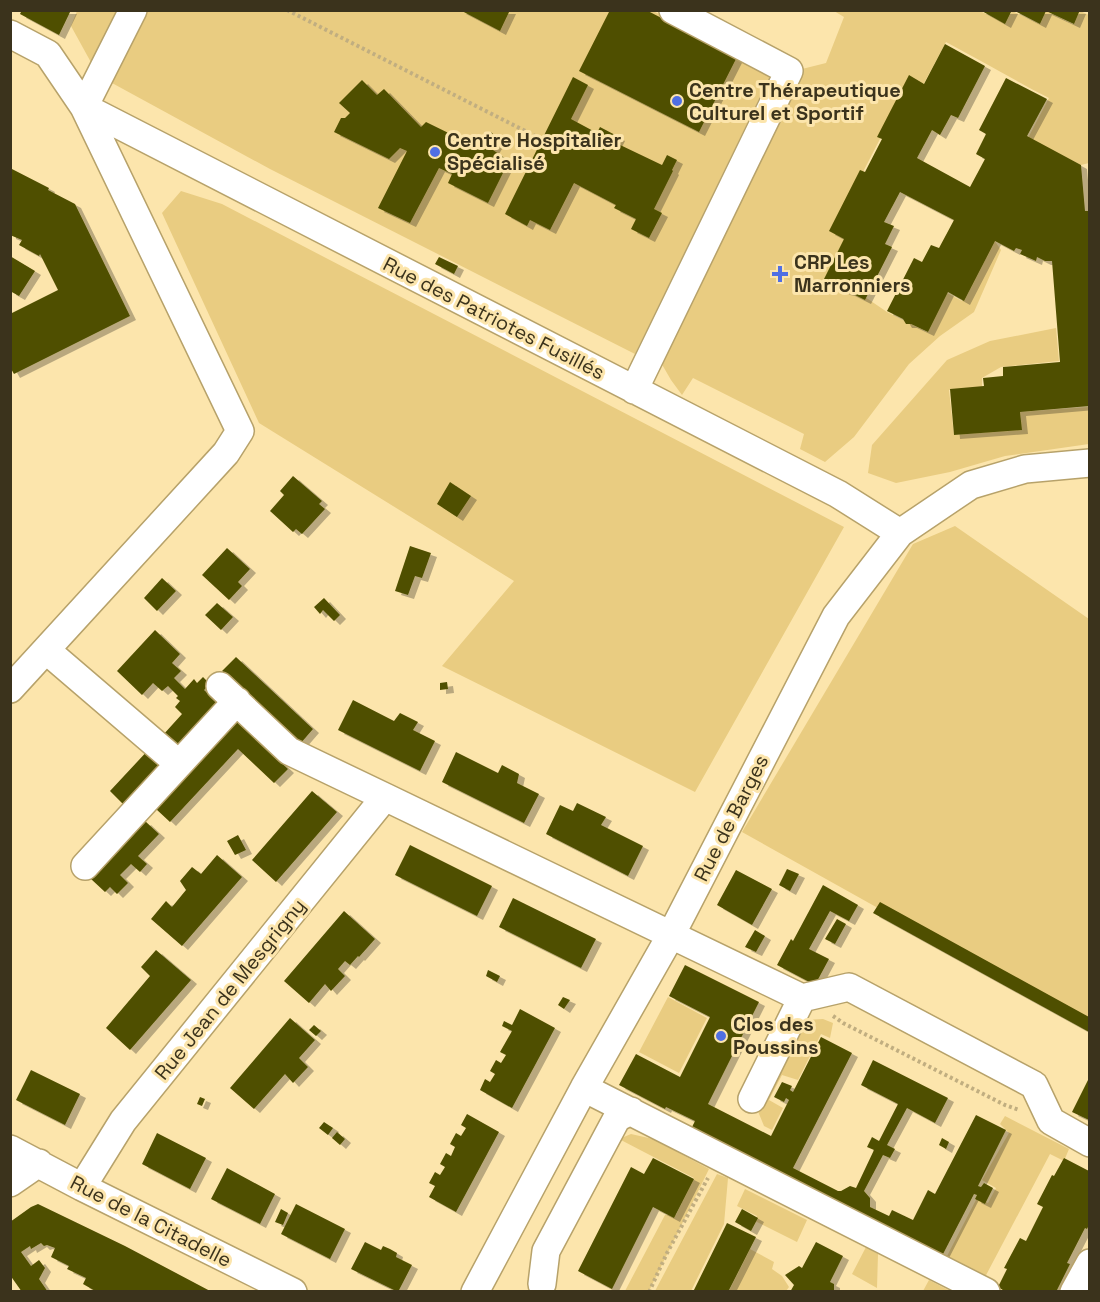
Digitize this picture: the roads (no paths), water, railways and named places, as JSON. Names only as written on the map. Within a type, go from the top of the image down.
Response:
[{"type":"street","points":[[84,107],[133,10]]},
{"type":"street","points":[[634,390],[789,71],[673,10]]},
{"type":"street","name":"Rue des Patriotes Fusillés","points":[[10,34],[48,54],[84,107],[240,431],[226,453],[10,688]]},
{"type":"street","name":"Rue des Patriotes Fusillés","points":[[84,107],[838,494],[900,533]]},
{"type":"street","name":"Rue de Barges","points":[[475,1292],[584,1088],[671,935],[836,616],[900,533],[971,485],[1025,469],[1089,463]]},
{"type":"street","points":[[46,650],[179,764]]},
{"type":"street","points":[[84,866],[179,764],[229,694],[289,751],[671,935],[806,998],[849,987],[1034,1085],[1051,1121],[1089,1143]]},
{"type":"street","name":"Rue Jean de Mesgrigny","points":[[82,1187],[123,1121],[386,797]]},
{"type":"street","points":[[752,1099],[806,998]]},
{"type":"street","points":[[584,1088],[986,1292]]},
{"type":"street","points":[[545,1289],[546,1251],[617,1118],[631,1111]]},
{"type":"street","name":"Rue de la Citadelle","points":[[10,1149],[293,1292]]},
{"type":"street","points":[[10,1183],[39,1163]]},
{"type":"street","points":[[1074,1292],[1089,1263]]},
{"type":"place","name":"Centre Thérapeutique Culturel et Sportif","points":[[677,101]]},
{"type":"place","name":"Centre Hospitalier Spécialisé","points":[[435,152]]},
{"type":"place","name":"CRP Les Marronniers","points":[[780,274]]},
{"type":"place","name":"Clos des Poussins","points":[[721,1036]]}]
